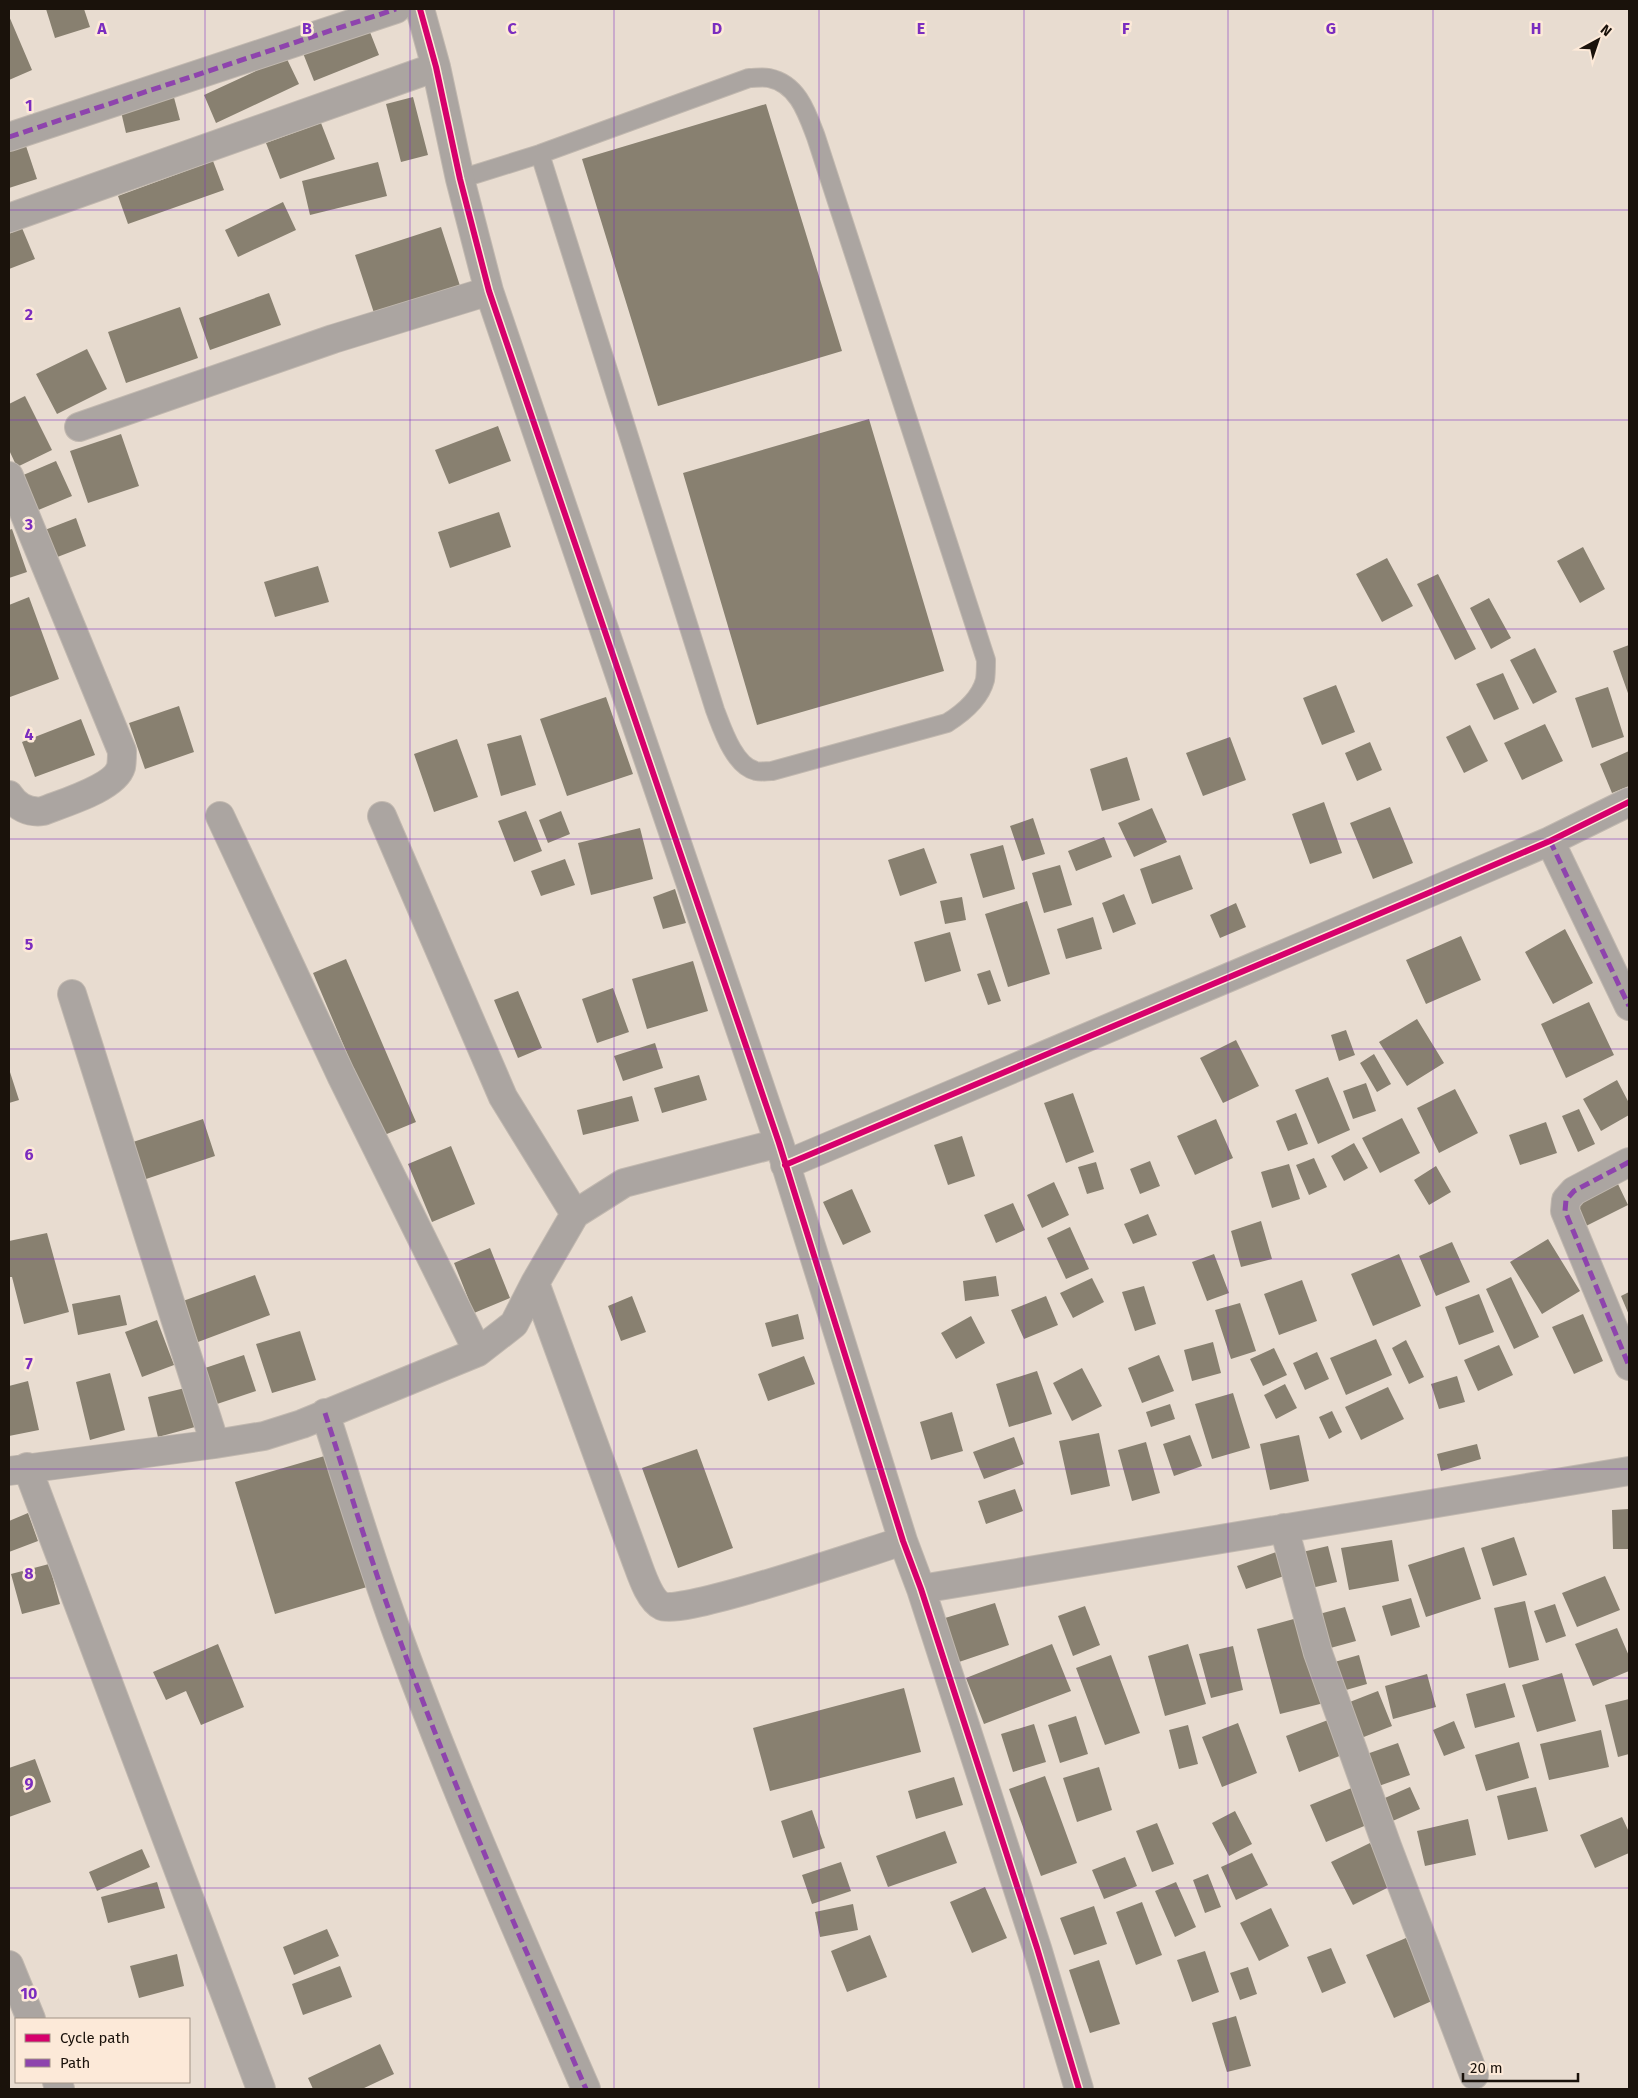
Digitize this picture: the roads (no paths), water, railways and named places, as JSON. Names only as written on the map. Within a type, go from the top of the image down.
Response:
[{"type":"street","points":[[9,137],[396,9]]},
{"type":"street","points":[[420,9],[436,67],[460,179],[489,290],[782,1154],[904,1541],[1037,1948],[1079,2089]]},
{"type":"street","points":[[9,218],[436,67]]},
{"type":"street","points":[[79,428],[332,339],[489,290]]},
{"type":"street","points":[[9,476],[122,751],[121,768],[113,780],[98,789],[43,811],[35,812],[25,809],[9,795]]},
{"type":"street","points":[[261,2089],[18,1469],[264,1436],[302,1424],[325,1412],[478,1352],[514,1324],[535,1283],[575,1214],[624,1183],[782,1154],[1550,841],[1629,802]]},
{"type":"street","points":[[220,816],[341,1075],[478,1352]]},
{"type":"street","points":[[382,816],[503,1097],[575,1214]]},
{"type":"street","points":[[1550,841],[1629,1006]]},
{"type":"street","points":[[72,994],[215,1444]]},
{"type":"street","points":[[1629,1162],[1574,1191],[1566,1200],[1565,1211],[1629,1366]]},
{"type":"street","points":[[535,1283],[646,1586],[661,1606],[672,1608],[688,1606],[741,1592],[904,1541]]},
{"type":"street","points":[[325,1412],[396,1632],[418,1691],[514,1923],[586,2089]]},
{"type":"street","points":[[921,1590],[1629,1472]]},
{"type":"street","points":[[1284,1528],[1318,1653],[1387,1846],[1474,2075]]},
{"type":"street","points":[[9,1965],[31,2018]]},
{"type":"lane","points":[[460,179],[540,154],[749,78],[769,78],[789,86],[803,103],[816,137],[986,660],[985,680],[977,696],[964,712],[947,723],[772,770],[755,771],[742,762],[730,747],[714,710],[540,154]]}]
